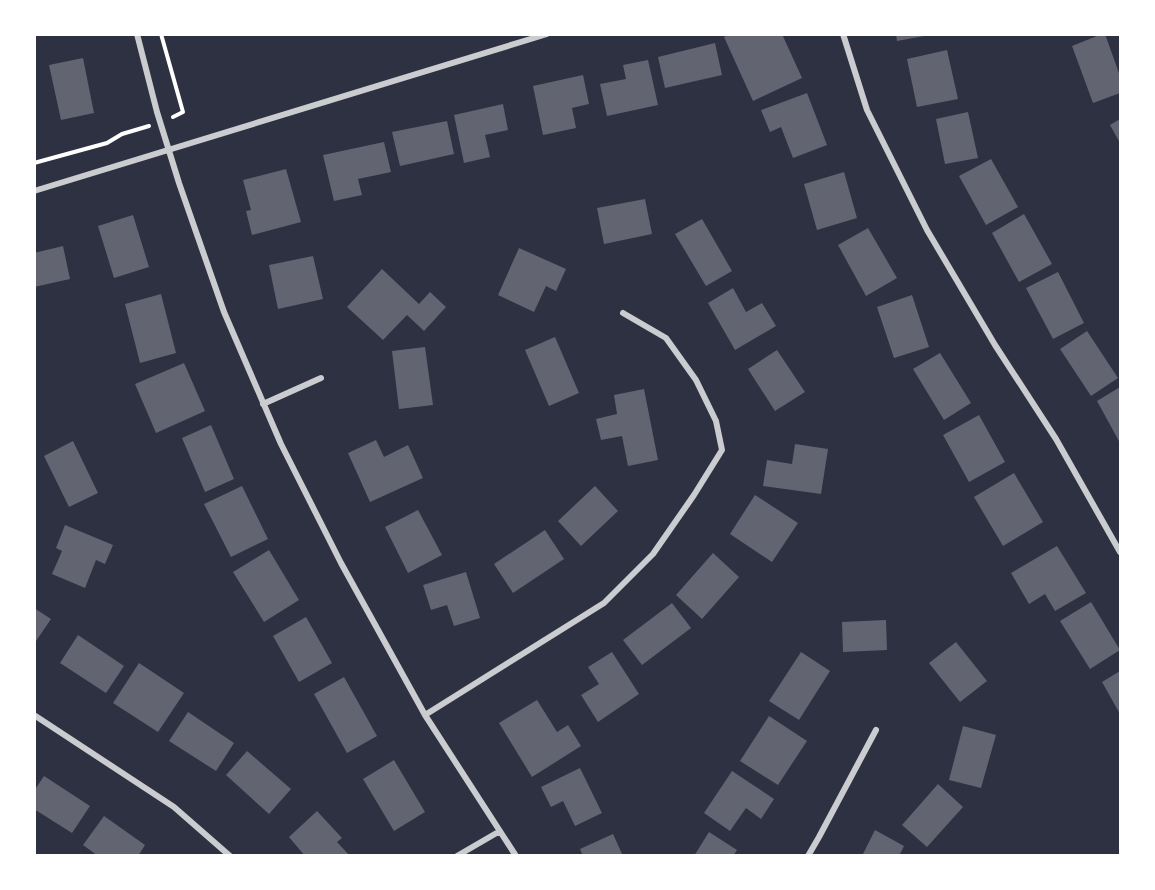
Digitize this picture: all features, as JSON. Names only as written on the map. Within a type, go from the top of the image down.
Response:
[{"type":"street","points":[[137,34],[169,150],[224,312],[281,444],[341,563],[425,715],[516,855]]},
{"type":"street","points":[[34,191],[547,34]]},
{"type":"street","points":[[843,34],[867,111],[927,230],[995,345],[1056,440],[1120,552]]},
{"type":"street","points":[[425,715],[604,603],[653,554],[722,450],[716,421],[696,380],[666,338],[622,313]]},
{"type":"street","points":[[263,404],[321,378]]},
{"type":"street","points":[[34,715],[174,807],[230,855]]},
{"type":"street","points":[[808,855],[876,730]]},
{"type":"street","points":[[457,855],[500,831]]},
{"type":"path","points":[[161,34],[183,114]]},
{"type":"path","points":[[34,163],[107,143],[122,134],[138,130]]},
{"type":"building","points":[[730,34],[782,34],[802,78],[753,101],[724,37]]},
{"type":"building","points":[[896,34],[924,34],[924,36],[897,41]]},
{"type":"building","points":[[1105,34],[1120,76],[1120,93],[1093,103],[1072,46]]},
{"type":"building","points":[[715,43],[722,75],[665,88],[658,57]]},
{"type":"building","points":[[947,50],[958,99],[917,107],[907,59]]},
{"type":"building","points":[[83,58],[94,113],[61,120],[49,65]]},
{"type":"building","points":[[648,60],[658,105],[607,116],[600,84],[626,79],[623,65]]},
{"type":"building","points":[[583,75],[589,104],[572,108],[576,128],[543,135],[533,86]]},
{"type":"building","points":[[807,93],[827,145],[793,158],[781,127],[770,132],[761,110]]},
{"type":"building","points":[[503,104],[508,130],[485,135],[490,157],[464,163],[454,115]]},
{"type":"building","points":[[968,112],[978,158],[945,164],[936,119]]},
{"type":"building","points":[[1120,119],[1120,143],[1110,125]]},
{"type":"building","points":[[447,121],[454,154],[400,166],[392,132]]},
{"type":"building","points":[[384,142],[391,172],[358,179],[362,195],[334,201],[323,155]]},
{"type":"building","points":[[991,159],[1018,207],[986,225],[959,176]]},
{"type":"building","points":[[286,169],[301,222],[252,235],[246,211],[251,210],[243,180]]},
{"type":"building","points":[[844,172],[857,218],[817,230],[804,184]]},
{"type":"building","points":[[645,199],[652,234],[604,244],[597,208]]},
{"type":"building","points":[[1024,214],[1052,264],[1019,282],[992,233]]},
{"type":"building","points":[[133,215],[149,267],[114,278],[98,226]]},
{"type":"building","points":[[702,219],[732,271],[706,286],[675,234]]},
{"type":"building","points":[[868,228],[897,278],[866,296],[838,245]]},
{"type":"building","points":[[63,246],[70,279],[34,287],[34,253]]},
{"type":"building","points":[[519,248],[566,269],[556,291],[546,286],[534,312],[498,295]]},
{"type":"building","points":[[313,256],[323,299],[278,309],[269,265]]},
{"type":"building","points":[[382,269],[419,304],[430,292],[446,307],[424,331],[407,315],[383,340],[347,307]]},
{"type":"building","points":[[1058,272],[1084,323],[1053,339],[1026,288]]},
{"type":"building","points":[[733,288],[746,312],[762,303],[776,326],[735,350],[708,303]]},
{"type":"building","points":[[161,294],[176,353],[140,363],[125,304]]},
{"type":"building","points":[[912,295],[929,347],[894,358],[877,307]]},
{"type":"building","points":[[1087,331],[1118,378],[1091,396],[1060,349]]},
{"type":"building","points":[[555,337],[579,393],[549,406],[525,350]]},
{"type":"building","points":[[425,347],[433,405],[399,409],[392,351]]},
{"type":"building","points":[[777,350],[805,392],[775,411],[748,369]]},
{"type":"building","points":[[940,353],[971,403],[944,420],[913,369]]},
{"type":"building","points":[[184,363],[205,411],[156,433],[135,384]]},
{"type":"building","points":[[1120,387],[1120,443],[1097,401]]},
{"type":"building","points":[[644,389],[658,460],[628,466],[622,436],[601,440],[596,419],[617,414],[614,395]]},
{"type":"building","points":[[979,415],[1005,462],[969,482],[943,435]]},
{"type":"building","points":[[211,425],[234,479],[205,492],[182,438]]},
{"type":"building","points":[[376,440],[384,457],[408,445],[423,478],[370,502],[348,453]]},
{"type":"building","points":[[73,441],[98,493],[69,507],[44,456]]},
{"type":"building","points":[[795,444],[828,449],[821,494],[763,486],[767,460],[792,464]]},
{"type":"building","points":[[1014,473],[1043,522],[1003,546],[974,497]]},
{"type":"building","points":[[242,486],[268,539],[231,557],[204,504]]},
{"type":"building","points":[[595,486],[618,511],[581,546],[558,521]]},
{"type":"building","points":[[755,495],[798,523],[772,562],[730,534]]},
{"type":"building","points":[[418,510],[442,555],[408,573],[385,527]]},
{"type":"building","points":[[65,525],[113,545],[105,564],[96,560],[85,588],[52,574],[62,551],[56,548]]},
{"type":"building","points":[[545,530],[564,559],[513,593],[494,564]]},
{"type":"building","points":[[1057,546],[1086,593],[1055,611],[1045,594],[1029,604],[1011,573]]},
{"type":"building","points":[[269,550],[299,600],[264,622],[233,572]]},
{"type":"building","points":[[713,553],[739,577],[702,619],[676,595]]},
{"type":"building","points":[[466,572],[480,618],[454,626],[447,605],[431,610],[423,585]]},
{"type":"building","points":[[1091,602],[1120,650],[1090,669],[1060,621]]},
{"type":"building","points":[[672,603],[691,628],[642,665],[623,640]]},
{"type":"building","points":[[34,608],[51,619],[34,644]]},
{"type":"building","points":[[306,617],[332,663],[299,682],[273,636]]},
{"type":"building","points":[[886,620],[887,650],[843,652],[842,622]]},
{"type":"building","points":[[78,635],[124,666],[106,693],[60,663]]},
{"type":"building","points":[[956,642],[987,681],[960,702],[929,663]]},
{"type":"building","points":[[612,652],[639,694],[598,722],[581,695],[599,684],[588,667]]},
{"type":"building","points":[[801,652],[830,671],[799,720],[769,701]]},
{"type":"building","points":[[139,663],[184,693],[158,732],[113,703]]},
{"type":"building","points":[[1120,671],[1120,714],[1102,682]]},
{"type":"building","points":[[344,677],[377,736],[347,753],[314,694]]},
{"type":"building","points":[[537,700],[557,732],[568,725],[581,746],[532,777],[499,723]]},
{"type":"building","points":[[188,712],[234,743],[216,771],[169,741]]},
{"type":"building","points":[[769,716],[807,741],[778,785],[740,761]]},
{"type":"building","points":[[963,726],[996,735],[981,788],[949,780]]},
{"type":"building","points":[[247,751],[291,789],[269,814],[226,775]]},
{"type":"building","points":[[394,760],[425,812],[394,831],[363,779]]},
{"type":"building","points":[[580,768],[602,813],[575,826],[563,801],[551,807],[541,787]]},
{"type":"building","points":[[732,771],[774,799],[761,819],[746,808],[730,831],[704,813]]},
{"type":"building","points":[[44,776],[90,806],[72,833],[34,809],[34,791]]},
{"type":"building","points":[[938,784],[963,807],[927,847],[902,825]]},
{"type":"building","points":[[317,811],[342,838],[337,842],[350,856],[305,856],[289,837]]},
{"type":"building","points":[[104,816],[145,845],[138,856],[98,856],[83,845]]},
{"type":"building","points":[[875,830],[904,846],[899,856],[862,856]]},
{"type":"building","points":[[709,832],[737,850],[733,856],[694,856]]},
{"type":"building","points":[[613,834],[623,856],[583,856],[580,849]]}]
